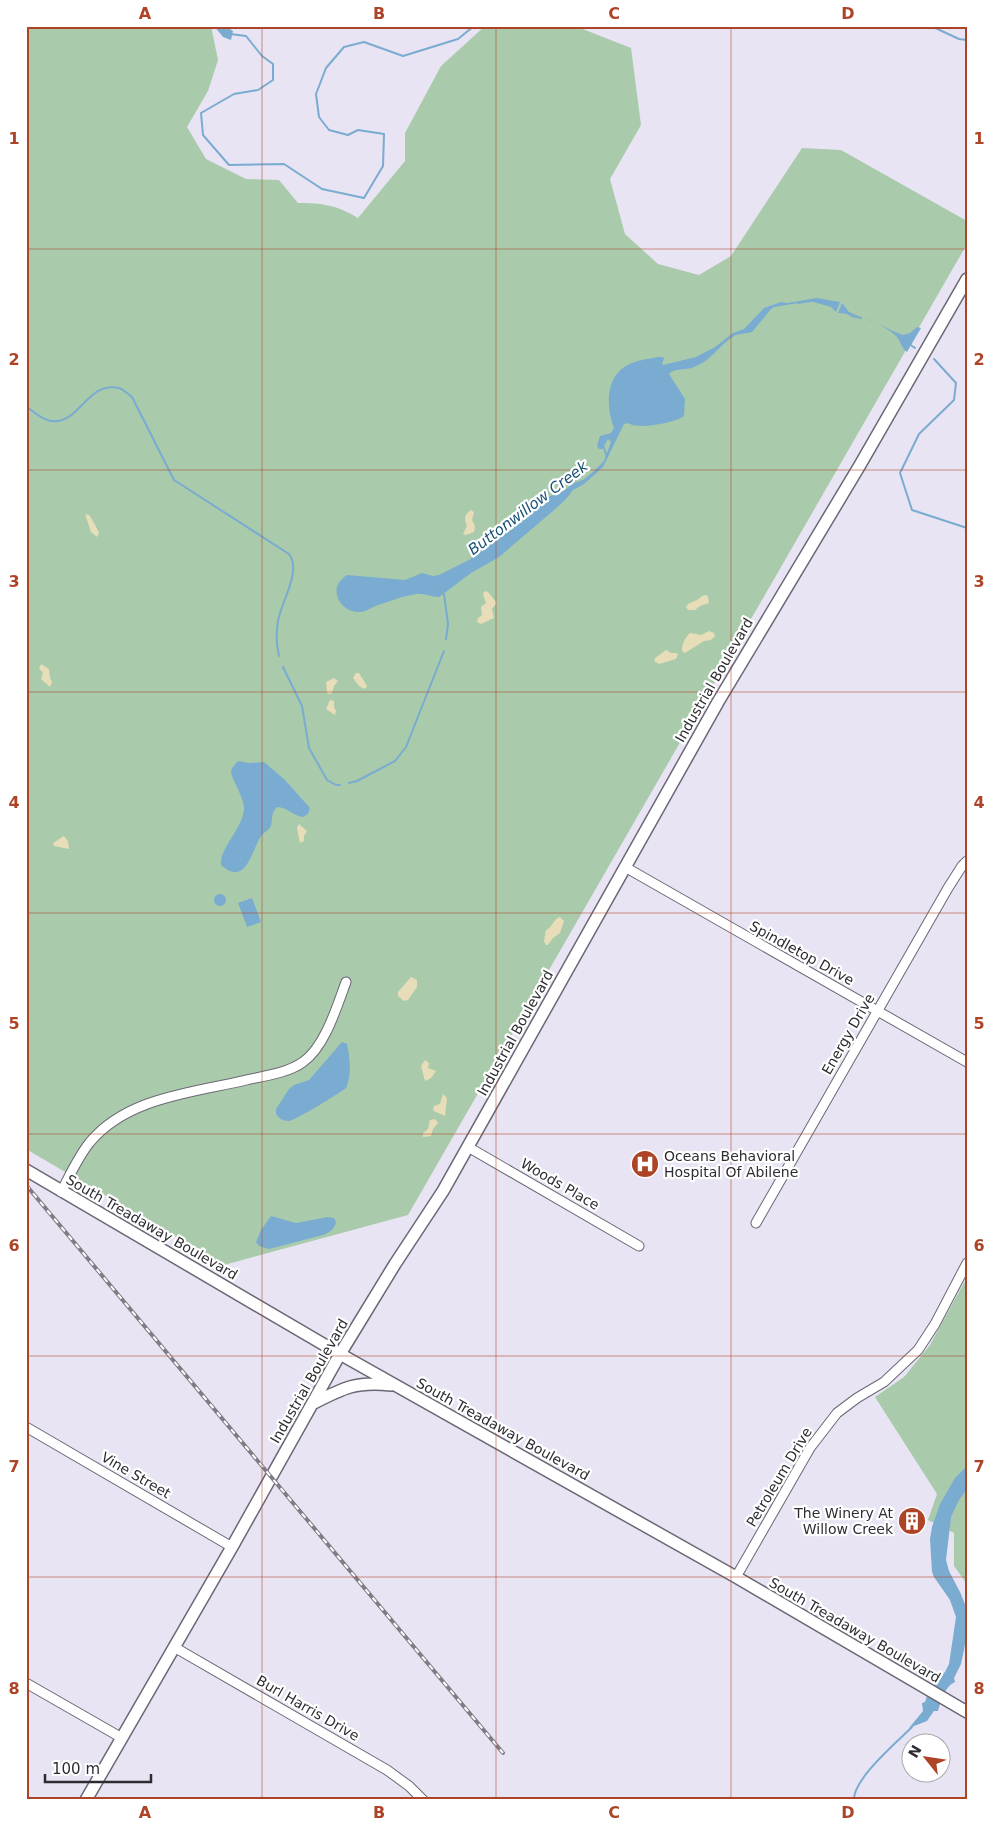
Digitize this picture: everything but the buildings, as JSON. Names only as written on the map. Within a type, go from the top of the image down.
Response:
[{"type":"main road","name":"Industrial Boulevard","points":[[86,1800],[340,1354],[395,1264],[443,1191],[718,702],[860,465],[967,279]]},
{"type":"main road","name":"South Treadaway Boulevard","points":[[26,1170],[395,1386],[736,1577],[967,1712]]},
{"type":"main road","points":[[312,1404],[343,1388],[351,1386],[369,1383],[395,1386]]},
{"type":"street","name":"Energy Drive","points":[[756,1223],[948,888],[967,861]]},
{"type":"street","name":"Spindletop Drive","points":[[625,867],[967,1062]]},
{"type":"street","points":[[61,1192],[77,1161],[90,1143],[103,1129],[124,1114],[151,1102],[262,1076],[304,1062],[320,1042],[346,982]]},
{"type":"street","name":"Woods Place","points":[[468,1147],[639,1246]]},
{"type":"street","name":"Petroleum Drive","points":[[736,1577],[810,1448],[823,1430],[837,1414],[856,1398],[884,1382],[918,1350],[935,1324],[967,1263]]},
{"type":"street","name":"Vine Street","points":[[26,1427],[232,1546]]},
{"type":"street","name":"Burl Harris Drive","points":[[174,1647],[388,1770],[410,1786],[423,1800]]},
{"type":"street","points":[[26,1683],[122,1738]]},
{"type":"green space","points":[[26,26],[211,26],[218,60],[208,91],[187,127],[206,159],[246,179],[279,180],[298,203],[329,206],[343,210],[358,218],[405,161],[405,133],[441,66],[485,26],[575,26],[631,48],[641,125],[610,179],[625,234],[658,264],[699,275],[731,256],[802,148],[841,150],[967,221],[967,244],[408,1215],[224,1265],[26,1149]]},
{"type":"green space","points":[[967,1277],[967,1584],[954,1566],[954,1533],[928,1520],[937,1494],[875,1397],[904,1377],[930,1345]]},
{"type":"sand","points":[[471,510],[474,512],[472,520],[475,526],[474,532],[466,535],[463,534],[467,526],[465,517]]},
{"type":"sand","points":[[85,514],[89,515],[96,527],[99,533],[97,537],[91,532]]},
{"type":"sand","points":[[485,591],[497,603],[492,609],[494,618],[481,624],[477,622],[478,618],[482,615],[481,607],[486,603],[483,594]]},
{"type":"sand","points":[[704,595],[708,596],[709,603],[695,610],[688,610],[686,607],[688,604]]},
{"type":"sand","points":[[709,631],[714,633],[715,636],[711,640],[704,641],[685,653],[682,651],[684,641],[690,633],[701,635]]},
{"type":"sand","points":[[666,650],[671,653],[677,653],[676,659],[659,664],[654,661],[655,658]]},
{"type":"sand","points":[[41,664],[49,669],[52,682],[50,687],[41,679],[43,672],[39,669]]},
{"type":"sand","points":[[356,673],[359,673],[367,686],[365,689],[359,686],[353,678]]},
{"type":"sand","points":[[334,678],[338,681],[332,693],[329,694],[327,693],[326,682]]},
{"type":"sand","points":[[330,700],[334,701],[335,715],[326,709]]},
{"type":"sand","points":[[299,824],[307,831],[304,841],[300,843],[297,828]]},
{"type":"sand","points":[[64,836],[68,841],[69,849],[54,846],[53,843]]},
{"type":"sand","points":[[560,917],[564,921],[560,933],[546,945],[544,941],[546,930]]},
{"type":"sand","points":[[411,977],[417,980],[417,987],[408,1000],[404,1001],[398,996],[398,992]]},
{"type":"sand","points":[[425,1060],[429,1063],[428,1068],[436,1071],[431,1078],[425,1081],[421,1066]]},
{"type":"sand","points":[[443,1094],[447,1098],[445,1116],[433,1109],[434,1106],[440,1104]]},
{"type":"sand","points":[[435,1119],[438,1123],[433,1129],[431,1136],[423,1137],[423,1133],[428,1129],[430,1120]]},
{"type":"water","points":[[214,26],[225,26],[233,31],[231,40],[223,37]]},
{"type":"water","points":[[817,298],[840,302],[836,312],[831,307],[810,301],[774,307],[752,332],[734,336],[700,364],[669,374],[685,399],[684,416],[656,425],[639,426],[628,423],[624,424],[603,467],[584,484],[573,490],[553,511],[499,557],[471,573],[439,597],[416,594],[360,612],[349,610],[338,599],[337,586],[347,575],[405,580],[422,573],[433,576],[439,575],[469,560],[514,528],[517,523],[523,521],[545,498],[562,492],[593,472],[604,461],[611,442],[608,439],[602,449],[599,449],[597,446],[600,436],[611,433],[614,428],[611,420],[609,393],[611,384],[620,370],[639,361],[658,357],[663,357],[663,365],[696,357],[715,347],[733,333],[744,329],[764,308],[781,302],[787,303]]},
{"type":"water","points":[[842,303],[849,312],[863,318],[838,313]]},
{"type":"water","points":[[878,324],[903,335],[910,333],[917,327],[921,328],[907,352],[903,349],[896,336]]},
{"type":"water","points":[[238,761],[249,763],[264,762],[285,780],[310,808],[308,814],[303,817],[284,808],[277,807],[273,813],[270,827],[261,836],[247,865],[242,870],[236,872],[229,871],[221,865],[221,859],[244,810],[231,773],[232,768]]},
{"type":"water","points":[[218,894],[222,894],[226,900],[222,906],[218,906],[214,902],[214,898]]},
{"type":"water","points":[[252,898],[261,922],[247,927],[238,903]]},
{"type":"water","points":[[342,1042],[347,1044],[350,1061],[350,1072],[346,1088],[293,1120],[287,1121],[280,1118],[276,1114],[276,1109],[289,1089],[294,1085],[309,1080]]},
{"type":"water","points":[[271,1216],[296,1223],[328,1217],[334,1218],[336,1222],[331,1230],[323,1235],[269,1249],[259,1246],[256,1242],[261,1230]]},
{"type":"water","points":[[967,1466],[967,1489],[951,1517],[946,1560],[967,1610],[967,1632],[961,1664],[954,1678],[955,1682],[946,1690],[938,1711],[934,1711],[927,1721],[909,1728],[923,1711],[922,1703],[925,1702],[938,1678],[945,1672],[949,1664],[956,1617],[950,1600],[932,1572],[930,1539],[940,1504],[955,1478]]},
{"type":"waterway","points":[[230,34],[246,36],[262,56],[273,64],[273,80],[258,90],[234,94],[201,113],[203,135],[229,165],[284,164],[322,189],[364,198],[383,166],[384,134],[358,130],[348,135],[329,130],[319,117],[316,94],[326,68],[344,47],[364,42],[403,56],[458,39],[474,26]]},
{"type":"waterway","points":[[931,26],[959,39],[967,40]]},
{"type":"waterway","name":"Buttonwillow Creek","points":[[798,303],[811,301]]},
{"type":"waterway","name":"Buttonwillow Creek","points":[[847,313],[861,318]]},
{"type":"waterway","name":"Buttonwillow Creek","points":[[909,344],[915,348]]},
{"type":"waterway","name":"Buttonwillow Creek","points":[[934,359],[956,383],[954,400],[919,434],[900,473],[912,510],[967,528]]},
{"type":"waterway","name":"Buttonwillow Creek","points":[[26,406],[45,419],[58,421],[73,414],[93,395],[109,387],[124,390],[132,397],[174,480],[289,554],[293,569],[290,587],[278,621],[277,647],[279,656]]},
{"type":"waterway","name":"Buttonwillow Creek","points":[[603,445],[607,457]]},
{"type":"waterway","name":"Buttonwillow Creek","points":[[444,594],[448,624],[446,639]]},
{"type":"waterway","name":"Buttonwillow Creek","points":[[349,783],[357,781],[395,761],[406,747],[444,651]]},
{"type":"waterway","name":"Buttonwillow Creek","points":[[283,667],[302,706],[309,748],[327,780],[340,785]]},
{"type":"waterway","name":"Buttonwillow Creek","points":[[854,1800],[856,1791],[868,1772],[912,1727]]},
{"type":"railway","points":[[26,1185],[503,1753]]},
{"type":"place","name":"Oceans Behavioral Hospital Of Abilene","points":[[645,1164]]},
{"type":"place","name":"The Winery At Willow Creek","points":[[912,1521]]}]
